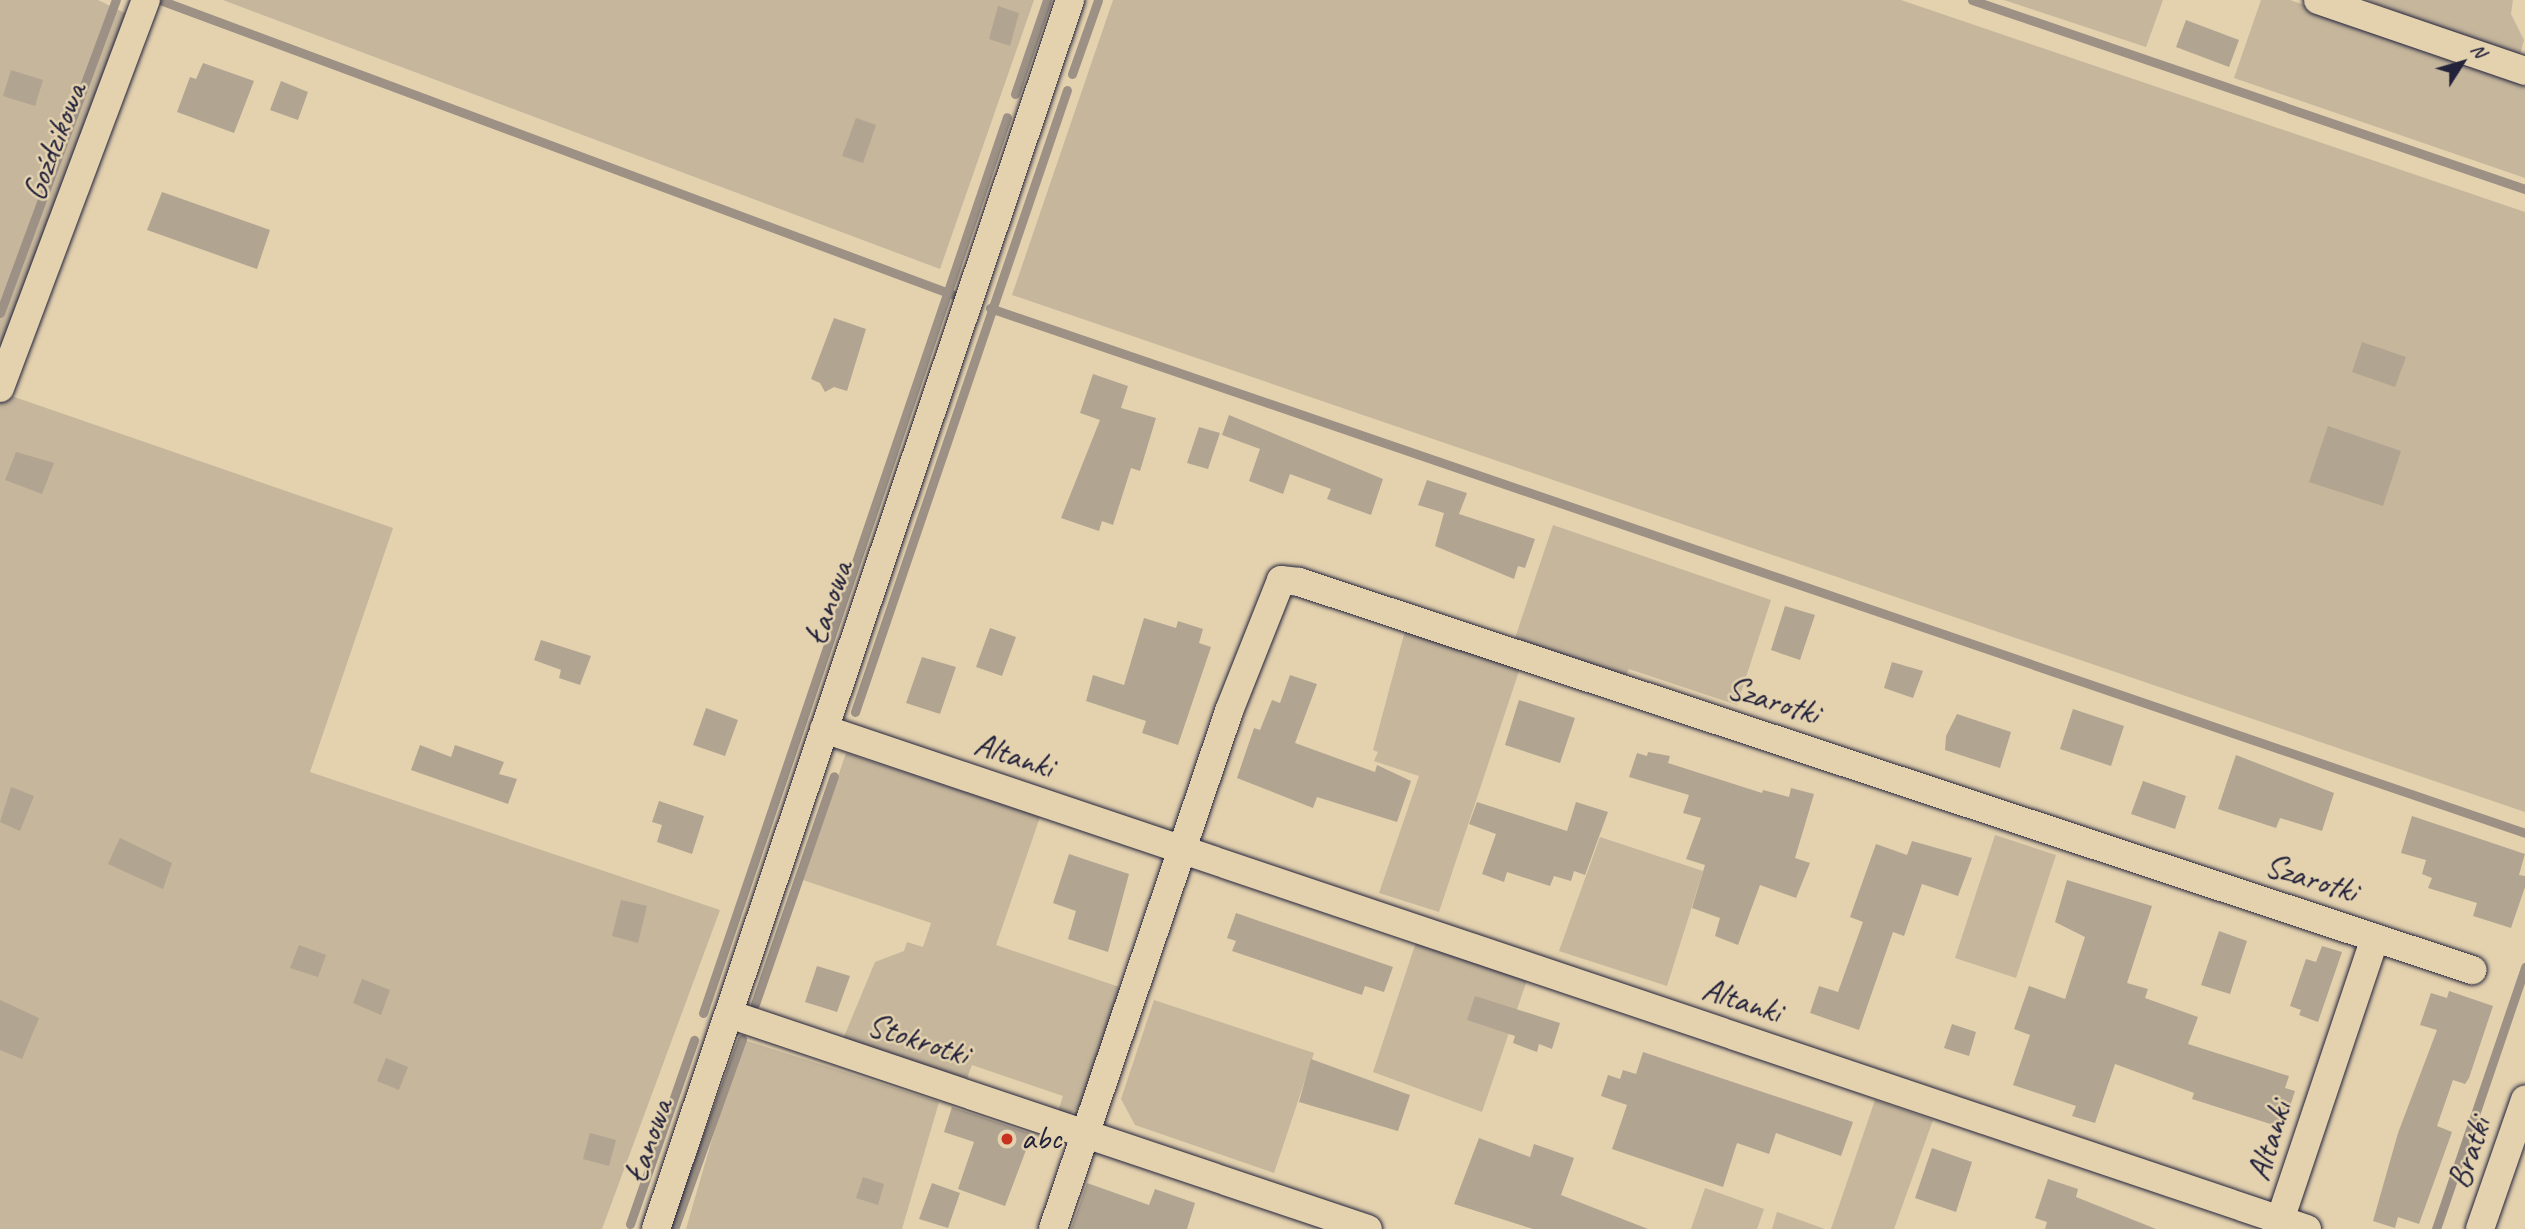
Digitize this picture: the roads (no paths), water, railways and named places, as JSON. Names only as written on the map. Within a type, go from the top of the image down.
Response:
[{"type":"street","name":"Łanowa","points":[[656,1229],[1070,0]]},
{"type":"street","points":[[2318,0],[2525,71]]},
{"type":"street","name":"Goździkowa","points":[[0,388],[143,7]]},
{"type":"street","name":"Szarotki","points":[[1182,849],[1229,711],[1274,589],[1281,580],[1299,582],[2472,970]]},
{"type":"street","name":"Altanki","points":[[824,729],[2279,1224],[2307,1229]]},
{"type":"street","points":[[1054,1229],[1182,849]]},
{"type":"street","name":"Szarotki","points":[[2326,1084],[2375,938]]},
{"type":"street","name":"Stokrotki","points":[[729,1014],[1368,1229]]},
{"type":"street","name":"Altanki","points":[[2279,1224],[2326,1084]]},
{"type":"street","name":"Bratki","points":[[2480,1229],[2525,1100]]},
{"type":"waterway","points":[[0,313],[116,0]]},
{"type":"waterway","points":[[160,0],[954,295]]},
{"type":"waterway","points":[[1015,94],[1047,0]]},
{"type":"waterway","points":[[1072,74],[1098,0]]},
{"type":"waterway","points":[[1972,0],[2525,189]]},
{"type":"waterway","points":[[855,712],[1067,90]]},
{"type":"waterway","points":[[703,1013],[1007,117]]},
{"type":"waterway","points":[[990,308],[2525,833]]},
{"type":"waterway","points":[[755,1004],[834,776]]},
{"type":"waterway","points":[[2436,1229],[2525,967]]},
{"type":"waterway","points":[[674,1229],[742,1039]]},
{"type":"waterway","points":[[630,1224],[694,1040]]},
{"type":"place","name":"abc","points":[[1007,1139]]}]
